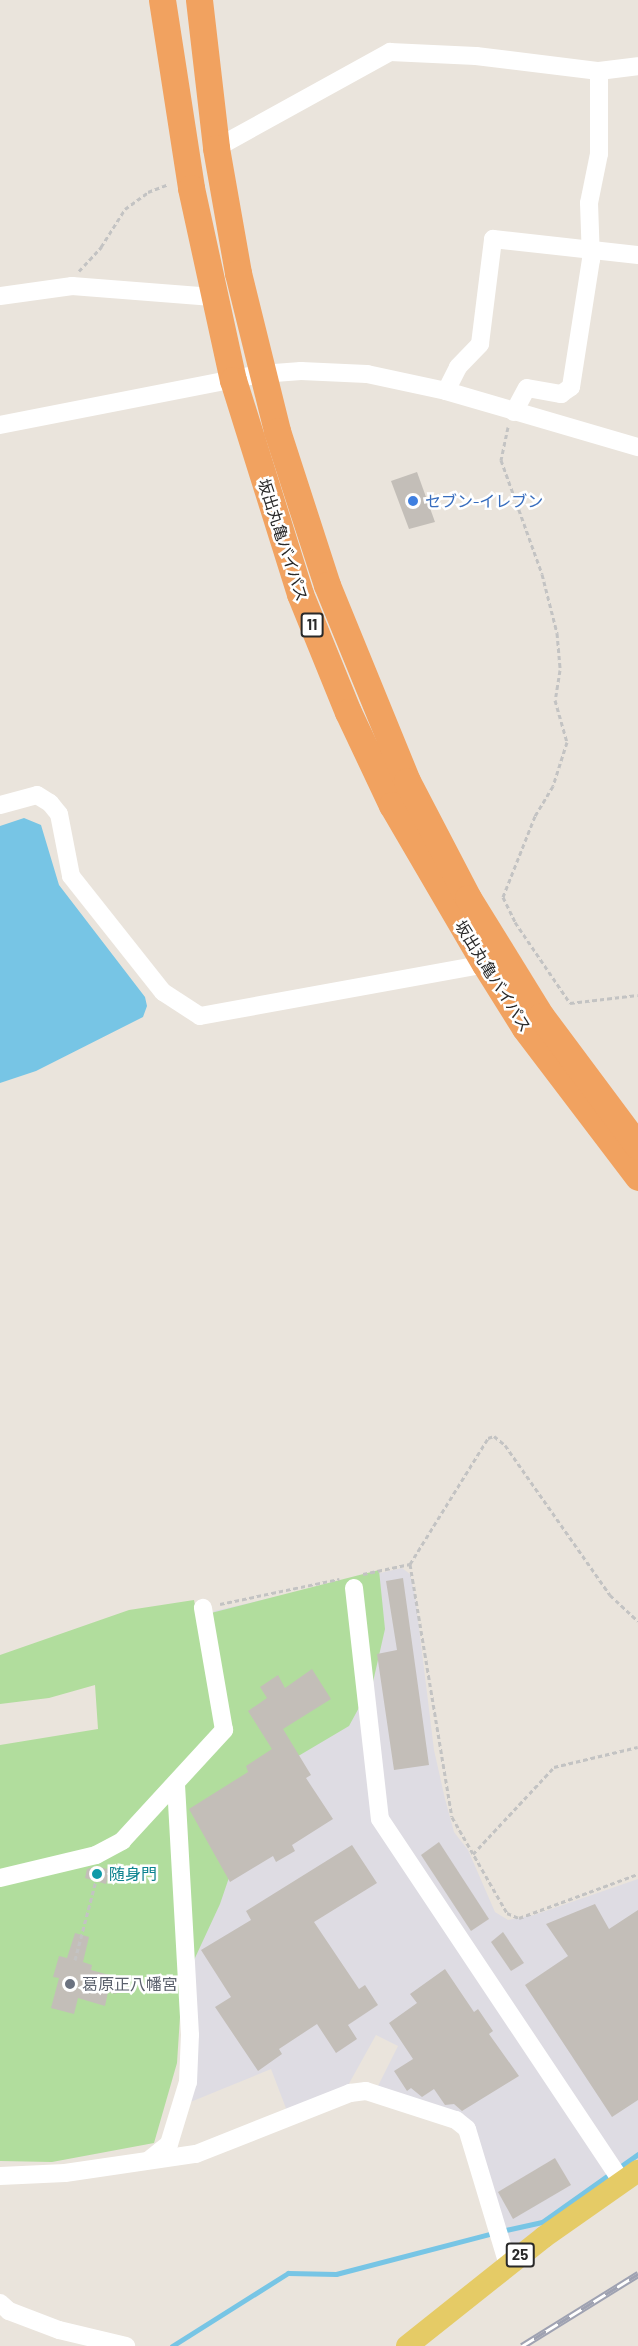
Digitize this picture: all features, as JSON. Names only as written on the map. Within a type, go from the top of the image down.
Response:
[{"type":"highway","name":"坂出丸亀バイパス","points":[[162,0],[191,188],[213,297],[233,380],[300,594],[348,712],[392,805],[525,1028],[638,1177]]},
{"type":"highway","name":"坂出丸亀バイパス","points":[[199,0],[216,148],[261,374],[304,519],[373,702],[407,781],[493,937],[541,1016],[638,1146]]},
{"type":"highway","points":[[525,1028],[559,1087],[638,1201]]},
{"type":"highway","points":[[597,1093],[638,1135]]},
{"type":"main road","name":"25","points":[[407,2346],[622,2173]]},
{"type":"street","points":[[216,148],[390,52],[452,54],[599,71],[638,66]]},
{"type":"street","points":[[514,412],[527,388],[561,394],[571,387],[590,250],[589,203],[599,154],[599,71]]},
{"type":"street","points":[[446,391],[459,367],[480,344],[493,239],[638,255]]},
{"type":"street","points":[[0,296],[72,286],[213,297]]},
{"type":"street","points":[[0,425],[261,374],[367,374],[446,391],[638,447]]},
{"type":"street","points":[[0,805],[37,795],[50,803],[58,814],[71,876],[163,992],[200,1016],[485,964]]},
{"type":"street","points":[[353,1580],[380,1819],[622,2173]]},
{"type":"street","points":[[0,1878],[103,1851],[122,1840],[224,1730],[203,1608]]},
{"type":"street","points":[[147,2161],[169,2144],[188,2082],[190,2035],[176,1784]]},
{"type":"street","points":[[0,2176],[196,2154],[350,2093],[366,2091],[456,2120],[467,2129],[507,2265]]},
{"type":"street","points":[[0,2303],[9,2311],[59,2330],[126,2346]]},
{"type":"path","points":[[72,286],[80,268],[101,248],[125,209],[148,192],[174,183]]},
{"type":"path","points":[[514,412],[501,460],[542,574],[557,633],[560,670],[555,700],[567,742],[553,786],[535,816],[503,897],[515,922],[570,1003],[638,995]]},
{"type":"path","points":[[493,937],[515,922]]},
{"type":"path","points":[[203,1608],[353,1580],[410,1564],[488,1438],[494,1436],[505,1445],[610,1595],[638,1622]]},
{"type":"path","points":[[410,1564],[418,1593],[450,1807],[473,1854],[507,1913],[519,1918],[638,1874]]},
{"type":"path","points":[[473,1854],[554,1767],[638,1747]]},
{"type":"path","points":[[75,1960],[103,1851]]},
{"type":"shaded area","points":[[402,1568],[410,1574],[415,1595],[434,1750],[445,1799],[454,1832],[468,1850],[495,1912],[508,1920],[534,1915],[638,1879],[638,2159],[509,2252],[473,2127],[377,2088],[398,2046],[376,2035],[346,2089],[287,2111],[271,2069],[188,2103],[182,1786],[214,1611]]},
{"type":"green space","points":[[379,1570],[385,1629],[373,1682],[349,1726],[273,1771],[249,1819],[220,1904],[182,1986],[177,2063],[154,2143],[52,2162],[0,2161],[0,1745],[98,1729],[95,1685],[49,1698],[0,1704],[0,1655],[129,1610],[194,1600],[215,1720],[211,1613]]},
{"type":"water","points":[[24,818],[41,825],[59,885],[145,997],[147,1006],[143,1017],[36,1071],[0,1083],[0,826]]},
{"type":"building","name":"セブン-イレブン","points":[[417,472],[435,522],[409,529],[391,481]]},
{"type":"building","points":[[403,1578],[429,1765],[394,1770],[377,1654],[397,1650],[386,1581]]},
{"type":"building","points":[[312,1669],[331,1699],[283,1729],[311,1775],[306,1778],[333,1819],[292,1845],[295,1851],[276,1862],[273,1856],[230,1882],[189,1809],[248,1772],[246,1766],[272,1749],[248,1711],[267,1698],[260,1687],[278,1675],[285,1688]]},
{"type":"building","points":[[439,1842],[489,1919],[471,1931],[421,1855]]},
{"type":"building","points":[[352,1845],[377,1883],[314,1922],[359,1989],[365,1985],[378,2005],[348,2025],[357,2039],[336,2053],[317,2024],[279,2049],[282,2054],[258,2071],[215,2007],[231,1997],[201,1950],[251,1920],[246,1911]]},
{"type":"building","name":"随身門","points":[[97,1866],[110,1870],[106,1884],[85,1878],[87,1869]]},
{"type":"building","points":[[595,1904],[609,1929],[638,1910],[638,2100],[612,2117],[525,1985],[568,1956],[546,1924]]},
{"type":"building","points":[[503,1932],[524,1963],[511,1971],[491,1942]]},
{"type":"building","points":[[75,1933],[89,1937],[83,1962],[92,1965],[91,1970],[120,1978],[116,1994],[108,1992],[105,2006],[78,1998],[74,2014],[51,2008],[59,1978],[53,1977],[59,1956],[67,1958]]},
{"type":"building","points":[[445,1969],[474,2012],[478,2009],[493,2031],[489,2034],[519,2076],[462,2111],[454,2104],[445,2105],[434,2089],[422,2097],[411,2088],[407,2091],[394,2071],[413,2059],[389,2023],[417,2003],[410,1994]]},
{"type":"building","points":[[555,2158],[571,2185],[513,2219],[498,2192]]},
{"type":"waterway","points":[[501,2231],[542,2222],[638,2154]]},
{"type":"waterway","points":[[172,2346],[288,2273],[336,2274],[493,2233]]},
{"type":"railway","points":[[522,2346],[638,2274]]},
{"type":"place","name":"セブン-イレブン","points":[[413,501]]},
{"type":"place","name":"随身門","points":[[97,1874]]},
{"type":"place","name":"葛原正八幡宮","points":[[70,1984]]}]
